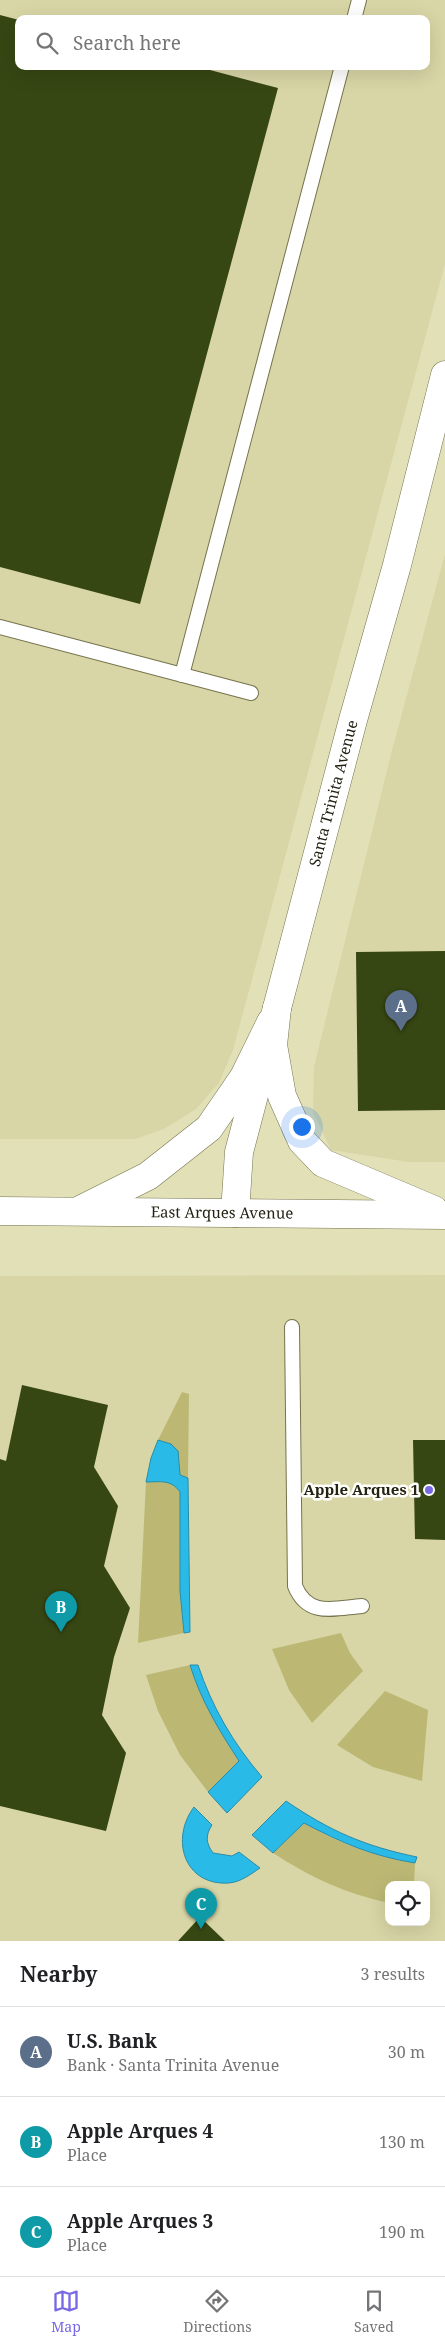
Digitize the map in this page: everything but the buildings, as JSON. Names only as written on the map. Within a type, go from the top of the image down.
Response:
[{"type":"main road","name":"Santa Trinita Avenue","points":[[235,1213],[239,1152],[353,720],[397,565],[445,375]]},
{"type":"main road","points":[[76,1211],[148,1176],[210,1128],[244,1077],[277,1008]]},
{"type":"main road","points":[[277,1008],[273,1045],[282,1096],[302,1141],[323,1163],[445,1214]]},
{"type":"main road","name":"East Arques Avenue","points":[[0,1211],[445,1214]]},
{"type":"lane","points":[[355,15],[359,0]]},
{"type":"lane","points":[[182,675],[341,70]]},
{"type":"lane","points":[[0,627],[251,693]]},
{"type":"lane","points":[[292,1327],[295,1586],[300,1599],[319,1610],[362,1606]]},
{"type":"shaded area","points":[[0,0],[445,0],[445,264],[233,1050],[219,1083],[196,1109],[164,1129],[135,1139],[0,1139]]},
{"type":"shaded area","points":[[445,554],[445,1162],[409,1162],[331,1150],[313,1112],[314,1067],[391,754]]},
{"type":"shaded area","points":[[445,1275],[445,1941],[0,1941],[0,1276]]},
{"type":"shaded area","points":[[182,1392],[189,1394],[188,1478],[180,1475],[170,1444],[158,1440]]},
{"type":"shaded area","points":[[146,1482],[169,1483],[180,1492],[180,1591],[184,1633],[138,1643]]},
{"type":"shaded area","points":[[341,1633],[350,1653],[363,1671],[312,1723],[289,1690],[272,1649]]},
{"type":"shaded area","points":[[190,1665],[212,1715],[239,1761],[208,1792],[180,1755],[158,1711],[146,1675]]},
{"type":"shaded area","points":[[385,1691],[428,1710],[422,1781],[373,1767],[337,1745]]},
{"type":"shaded area","points":[[304,1823],[357,1848],[385,1857],[415,1863],[414,1881],[385,1881],[385,1902],[329,1884],[273,1853]]},
{"type":"water","points":[[158,1440],[171,1444],[178,1451],[180,1475],[188,1478],[190,1632],[184,1633],[180,1591],[180,1492],[169,1483],[146,1482],[151,1458]]},
{"type":"water","points":[[190,1665],[198,1665],[224,1724],[262,1777],[227,1813],[208,1792],[239,1761],[205,1703]]},
{"type":"water","points":[[286,1801],[302,1812],[348,1836],[380,1848],[417,1857],[415,1863],[385,1857],[358,1848],[304,1823],[273,1853],[252,1835]]},
{"type":"water","points":[[194,1807],[212,1825],[207,1839],[213,1853],[232,1856],[239,1852],[260,1868],[242,1879],[229,1883],[214,1882],[201,1877],[192,1869],[186,1858],[183,1846],[183,1833]]},
{"type":"place","name":"U.S. Bank","points":[[401,1031]]},
{"type":"place","name":"Apple Arques 1","points":[[429,1490]]},
{"type":"place","name":"Apple Arques 4","points":[[61,1632]]},
{"type":"place","name":"Apple Arques 3","points":[[201,1929]]}]
